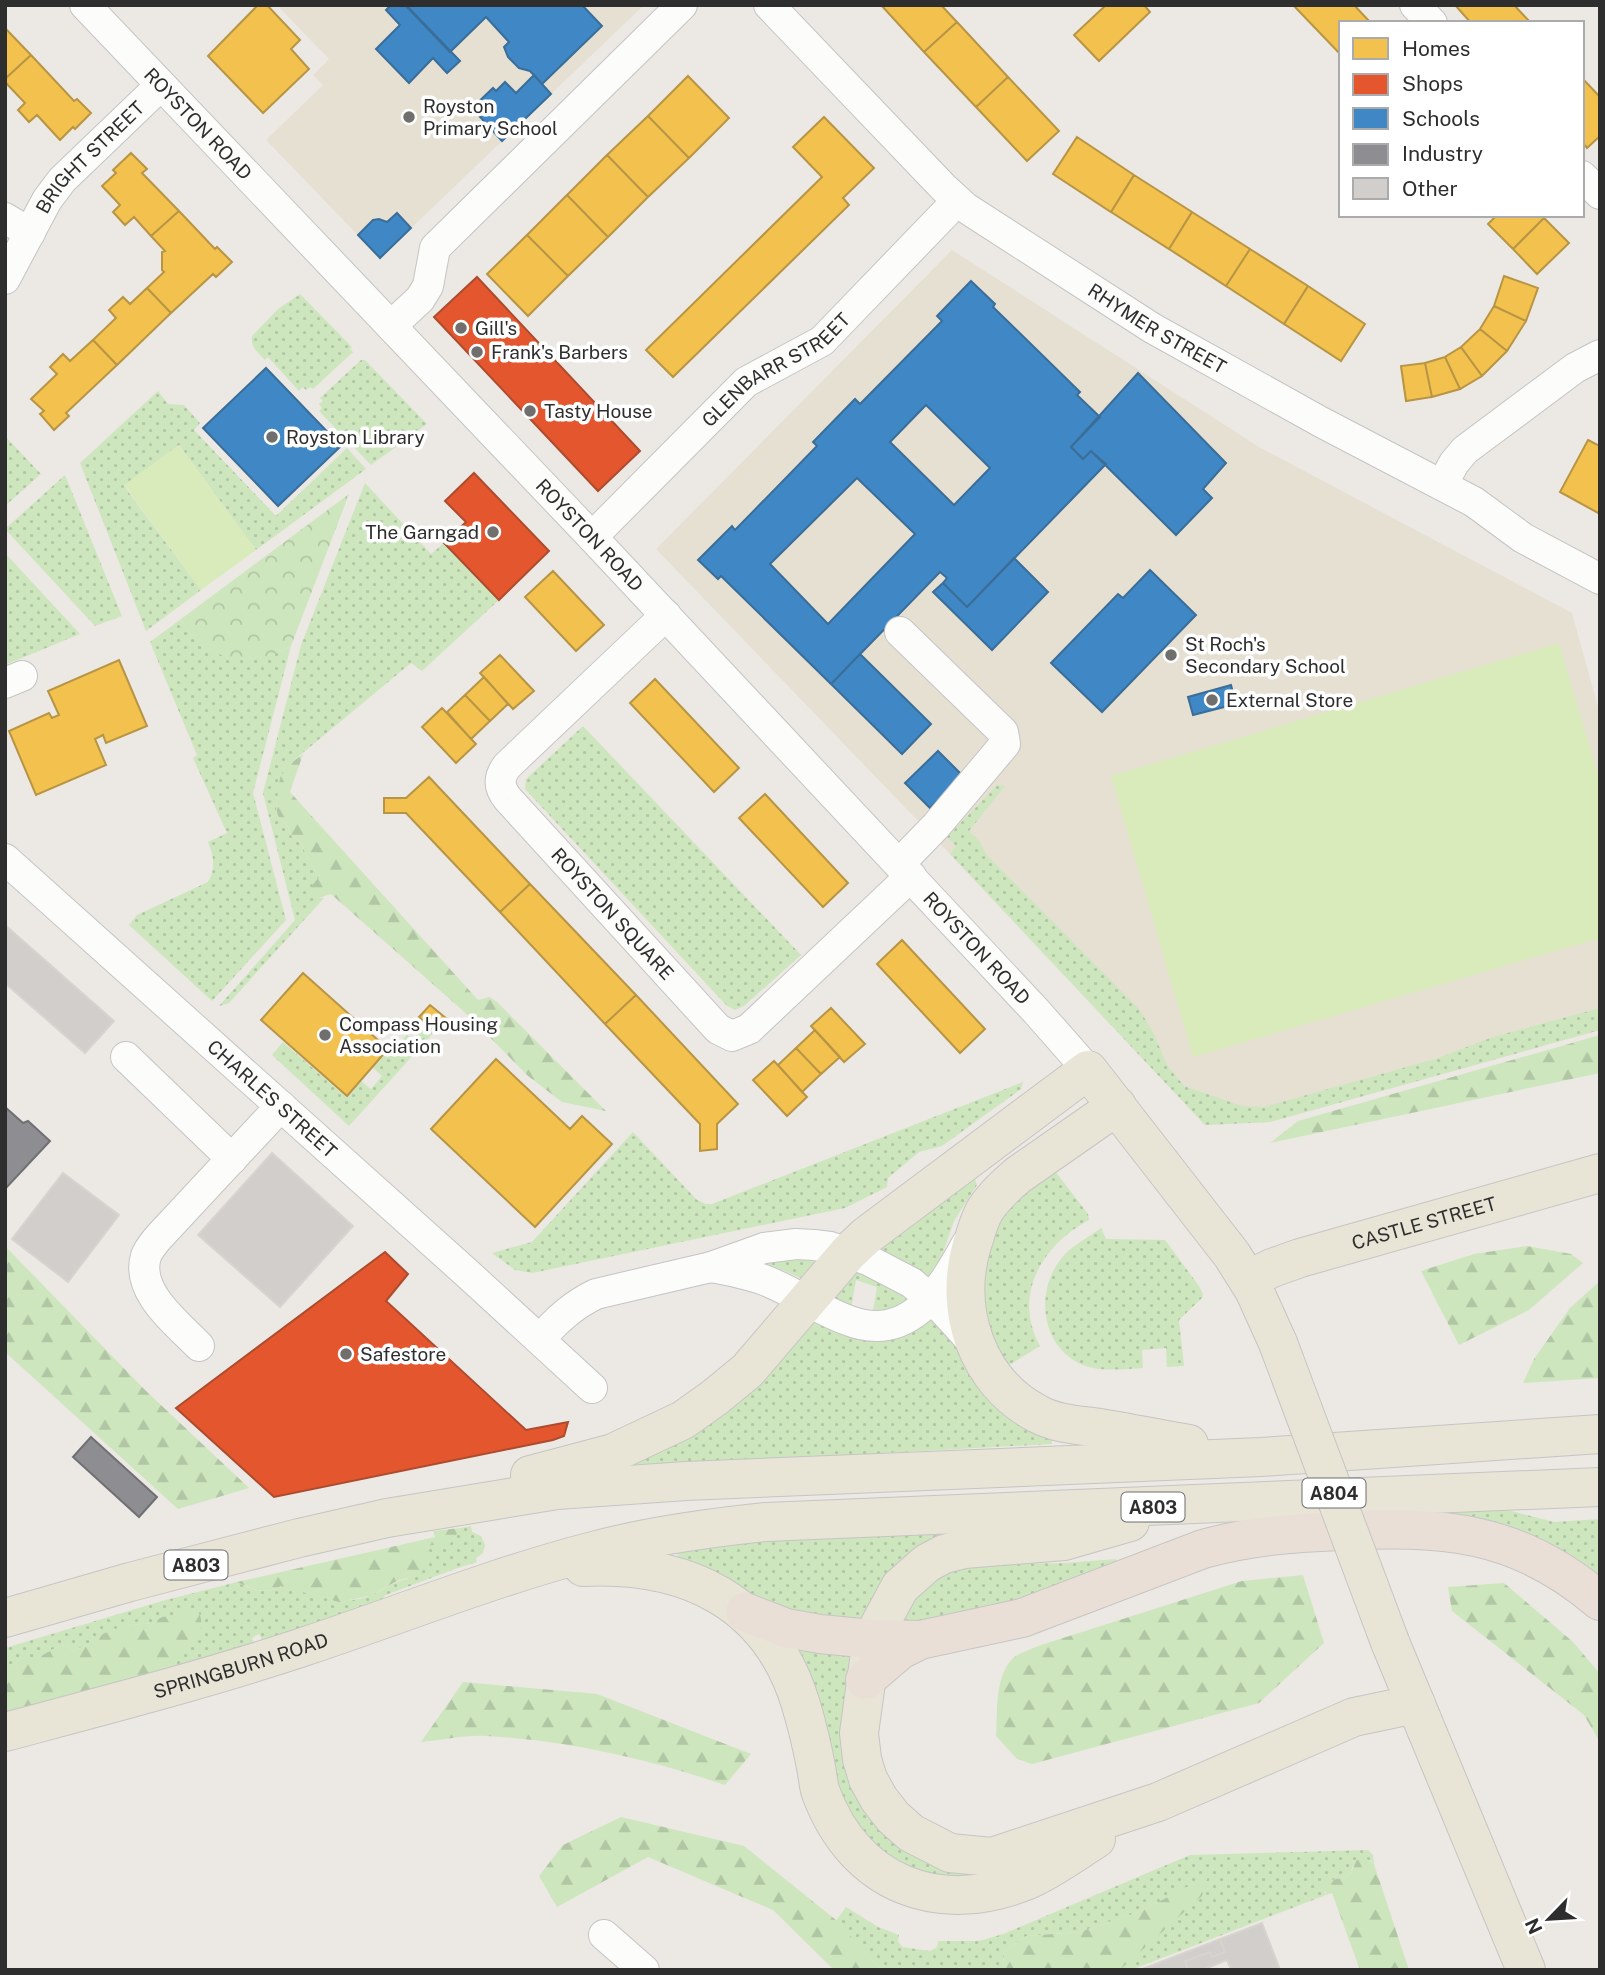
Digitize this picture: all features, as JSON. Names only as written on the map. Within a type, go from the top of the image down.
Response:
[{"type":"highway","points":[[745,1612],[786,1628],[820,1634],[920,1640],[1022,1618],[1203,1549],[1232,1541],[1272,1534],[1397,1528],[1466,1534],[1535,1557],[1593,1595]]},
{"type":"highway","points":[[864,1679],[900,1650],[920,1640]]},
{"type":"main road","points":[[387,1518],[567,1464],[613,1453],[650,1437],[704,1406],[747,1371],[848,1253],[890,1218],[1088,1070],[1116,1106],[1018,1175],[1004,1187],[984,1213],[970,1252],[965,1289],[969,1327],[976,1347],[996,1380],[1014,1400],[1039,1416],[1067,1424],[1261,1457]]},
{"type":"main road","name":"A804","points":[[1116,1106],[1249,1279],[1278,1343],[1390,1642],[1526,1970]]},
{"type":"main road","name":"CASTLE STREET","points":[[1249,1279],[1300,1258],[1600,1173]]},
{"type":"main road","name":"A803","points":[[5,1618],[130,1582],[387,1518],[514,1496],[611,1485],[1261,1457],[1600,1434]]},
{"type":"main road","name":"A803","points":[[474,1588],[595,1550],[672,1535],[765,1522],[1600,1487]]},
{"type":"main road","points":[[1158,1802],[992,1857],[950,1853],[911,1833],[893,1818],[868,1779],[859,1733],[864,1679],[872,1639],[900,1587],[919,1568],[944,1554],[964,1549],[1064,1541],[1186,1506]]},
{"type":"main road","name":"A803","points":[[474,1588],[523,1573],[614,1567],[656,1571],[696,1583],[745,1612],[766,1635],[791,1680],[810,1740],[820,1790],[842,1837],[858,1856],[894,1880],[918,1890],[945,1896],[1001,1889],[1030,1879],[1158,1802],[1354,1717],[1416,1704]]},
{"type":"main road","name":"SPRINGBURN ROAD","points":[[5,1732],[239,1668],[474,1588]]},
{"type":"street","name":"ROYSTON ROAD","points":[[85,5],[666,615],[1088,1070]]},
{"type":"street","points":[[391,326],[420,299],[428,286],[435,248],[682,5]]},
{"type":"street","name":"RHYMER STREET","points":[[769,5],[957,201],[1158,331],[1321,422],[1474,502],[1523,538],[1600,579]]},
{"type":"street","points":[[1415,5],[1430,21]]},
{"type":"street","name":"BRIGHT STREET","points":[[5,279],[18,225],[47,200],[62,180],[160,86]]},
{"type":"street","points":[[1584,178],[1600,194]]},
{"type":"street","name":"GLENBARR STREET","points":[[592,537],[746,382],[822,341],[957,201]]},
{"type":"street","points":[[1442,485],[1465,450],[1575,368],[1600,355]]},
{"type":"street","name":"ROYSTON SQUARE","points":[[666,615],[507,766],[501,775],[501,786],[508,799],[718,1029],[732,1036],[749,1029],[905,870]]},
{"type":"street","points":[[900,632],[1003,732],[1005,744],[936,826],[905,870]]},
{"type":"street","name":"CHARLES STREET","points":[[5,859],[592,1388]]},
{"type":"street","points":[[126,1057],[232,1159]]},
{"type":"street","points":[[199,1346],[156,1301],[145,1276],[146,1256],[158,1238],[281,1106]]},
{"type":"street","points":[[710,1267],[755,1277],[843,1318],[870,1325],[883,1325],[910,1316],[932,1299],[946,1281],[984,1213]]},
{"type":"street","points":[[540,1339],[566,1312],[580,1301],[596,1294],[710,1267],[780,1245],[814,1245],[848,1253],[898,1274],[932,1299],[976,1347]]},
{"type":"street","points":[[604,1935],[644,1970]]},
{"type":"shaded area","name":"Royston Primary School","points":[[277,5],[644,5],[380,258],[266,140],[323,85],[313,75],[329,59]]},
{"type":"shaded area","name":"St Roch's Secondary School","points":[[952,250],[1259,447],[1572,613],[1600,714],[1600,1030],[1270,1122],[1205,1125],[950,854],[656,549]]},
{"type":"green space","points":[[300,294],[352,347],[350,349],[353,352],[313,389],[310,387],[306,390],[303,387],[299,391],[268,357],[265,360],[257,352],[252,336],[278,309]]},
{"type":"green space","points":[[361,360],[365,360],[427,424],[371,465],[319,411],[322,408],[319,404],[323,401],[320,398]]},
{"type":"green space","points":[[158,391],[168,404],[184,405],[200,423],[194,430],[276,516],[347,448],[366,469],[256,550],[179,445],[124,486],[201,590],[146,631],[80,463]]},
{"type":"green space","points":[[5,436],[41,474],[5,506]]},
{"type":"green space","points":[[179,445],[256,550],[201,590],[124,485]]},
{"type":"green space","points":[[65,475],[122,616],[95,626],[5,529]]},
{"type":"green space","points":[[365,483],[431,554],[444,543],[499,600],[422,671],[411,663],[293,761],[279,791],[276,807],[278,816],[291,835],[302,844],[307,858],[320,876],[319,898],[324,898],[229,1003],[219,1006],[295,920],[263,793],[301,645]]},
{"type":"green space","points":[[349,494],[291,646],[260,658],[245,659],[215,653],[190,633],[181,619]]},
{"type":"green space","points":[[5,553],[80,634],[5,665]]},
{"type":"green space","points":[[181,619],[190,633],[202,644],[230,657],[260,657],[291,646],[253,793],[286,920],[212,1001],[129,925],[137,915],[208,882],[213,862],[208,842],[227,833],[193,758],[197,755],[150,642]]},
{"type":"green space","points":[[1559,643],[1600,782],[1600,938],[1193,1057],[1111,776]]},
{"type":"green space","points":[[583,726],[801,955],[744,1006],[735,1010],[727,1006],[525,789],[526,779]]},
{"type":"green space","points":[[303,754],[290,792],[478,1000],[489,997],[496,1001],[606,1111],[562,1102],[528,1076],[470,1017],[331,894],[319,898],[311,894],[310,888],[320,876],[307,858],[302,844],[291,835],[278,816],[276,807],[280,778],[287,766]]},
{"type":"green space","points":[[997,785],[1005,786],[969,831],[980,842],[986,854],[1139,1009],[1153,1032],[1167,1065],[1184,1086],[1242,1106],[1264,1107],[1435,1059],[1493,1037],[1600,1008],[1600,1030],[1270,1122],[1205,1125],[950,854],[956,846],[947,837]]},
{"type":"green space","points":[[427,1023],[435,1031],[349,1126],[272,1055],[283,1042],[347,1098],[361,1081],[371,1089],[382,1076],[373,1068],[396,1042],[399,1043],[407,1034],[412,1039]]},
{"type":"green space","points":[[1600,1035],[1600,1073],[1270,1143],[1298,1121]]},
{"type":"green space","points":[[1023,1082],[1021,1089],[942,1146],[919,1152],[888,1178],[887,1187],[845,1208],[532,1273],[515,1270],[492,1253],[532,1242],[633,1132],[697,1200],[712,1204]]},
{"type":"green space","points":[[1055,1171],[1088,1214],[1089,1220],[1058,1243],[1045,1257],[1036,1273],[1029,1308],[1032,1327],[1040,1346],[1001,1370],[975,1305],[995,1224],[1022,1196]]},
{"type":"green space","points":[[975,1179],[977,1185],[954,1221],[938,1267],[930,1281],[880,1250]]},
{"type":"green space","points":[[1101,1228],[1106,1239],[1165,1240],[1199,1286],[1202,1298],[1179,1320],[1184,1366],[1167,1367],[1166,1348],[1142,1350],[1143,1368],[1093,1368],[1075,1361],[1062,1350],[1052,1336],[1045,1303],[1054,1269],[1069,1250]]},
{"type":"green space","points":[[5,1246],[145,1390],[249,1488],[178,1509],[5,1352]]},
{"type":"green space","points":[[1527,1246],[1571,1254],[1583,1263],[1529,1310],[1459,1345],[1421,1271],[1474,1254]]},
{"type":"green space","points":[[775,1260],[813,1260],[814,1263],[800,1278],[763,1264]]},
{"type":"green space","points":[[855,1271],[906,1293],[909,1301],[887,1310],[873,1311],[877,1287],[856,1280],[851,1309],[830,1301]]},
{"type":"green space","points":[[1600,1281],[1600,1378],[1523,1383],[1534,1359],[1570,1308]]},
{"type":"green space","points":[[929,1315],[1052,1439],[1052,1444],[630,1467],[629,1464],[811,1320]]},
{"type":"green space","points":[[1507,1510],[1554,1522],[1600,1519],[1600,1587],[1454,1515],[1454,1511]]},
{"type":"green space","points":[[471,1526],[472,1532],[481,1536],[485,1545],[483,1553],[476,1558],[477,1562],[263,1642],[259,1634],[252,1638],[254,1644],[163,1671],[171,1664],[175,1618],[165,1617],[152,1624],[114,1630],[73,1651],[66,1645],[39,1657],[24,1657],[5,1669],[5,1648],[162,1601],[237,1582],[259,1590],[281,1586],[334,1599],[356,1600],[367,1597],[407,1579],[425,1547],[453,1541],[460,1528]]},
{"type":"green space","points":[[460,1528],[447,1546],[425,1547],[429,1558],[421,1574],[397,1581],[370,1596],[339,1602],[281,1586],[259,1590],[237,1582],[435,1537],[433,1531]]},
{"type":"green space","points":[[948,1534],[864,1629],[809,1622],[675,1564],[678,1552],[774,1538]]},
{"type":"green space","points":[[1116,1559],[1121,1573],[898,1631],[904,1615],[925,1585],[954,1569],[998,1564]]},
{"type":"green space","points":[[1303,1575],[1324,1643],[1259,1703],[1032,1764],[1017,1759],[996,1736],[1002,1676],[1017,1655],[1242,1581]]},
{"type":"green space","points":[[1504,1583],[1573,1642],[1600,1674],[1600,1742],[1584,1715],[1452,1611],[1448,1587]]},
{"type":"green space","points":[[190,1608],[197,1609],[201,1618],[198,1636],[186,1651],[163,1671],[5,1712],[5,1669],[24,1657],[39,1657],[66,1645],[73,1651],[114,1629],[152,1624],[162,1617],[175,1617]]},
{"type":"green space","points":[[796,1643],[859,1652],[849,1765],[992,1874],[922,1880],[850,1826],[797,1666]]},
{"type":"green space","points":[[463,1682],[597,1694],[751,1754],[725,1785],[637,1759],[577,1746],[478,1736],[421,1742]]},
{"type":"green space","points":[[621,1817],[744,1846],[836,1920],[881,1970],[834,1970],[773,1910],[648,1857],[557,1907],[539,1876],[563,1845]]},
{"type":"green space","points":[[1368,1850],[1373,1855],[1374,1864],[1370,1860],[1353,1866],[1349,1876],[1332,1880],[1324,1892],[1326,1895],[1131,1970],[1120,1970],[1158,1935],[1207,1877],[1139,1912],[1079,1932],[1026,1936],[1004,1952],[1003,1970],[881,1970],[836,1921],[846,1907],[878,1927],[899,1935],[898,1941],[902,1947],[930,1951],[937,1947],[938,1941],[979,1941],[1003,1934],[1190,1855]]},
{"type":"green space","points":[[1366,1858],[1374,1864],[1409,1970],[1360,1970],[1332,1893],[1326,1895],[1324,1885],[1349,1876],[1357,1860]]},
{"type":"green space","points":[[1208,1876],[1202,1896],[1120,1970],[1003,1970],[1004,1952],[1026,1936],[1079,1932],[1139,1912]]},
{"type":"building: Homes","points":[[258,5],[267,5],[300,40],[291,49],[309,69],[263,113],[208,56]]},
{"type":"building: Homes","points":[[881,5],[941,5],[957,22],[924,52]]},
{"type":"building: Homes","points":[[1106,5],[1144,5],[1150,12],[1099,61],[1074,35]]},
{"type":"building: Homes","points":[[1293,5],[1354,5],[1369,21],[1339,21],[1339,53]]},
{"type":"building: Homes","points":[[1455,5],[1514,5],[1529,21],[1469,21]]},
{"type":"building: Homes","points":[[957,22],[1008,77],[976,107],[924,52]]},
{"type":"building: Homes","points":[[5,28],[31,55],[5,79]]},
{"type":"building: Homes","points":[[31,55],[74,101],[77,99],[91,113],[60,140],[37,115],[29,122],[18,110],[25,103],[5,82]]},
{"type":"building: Homes","points":[[688,76],[729,118],[689,158],[648,116]]},
{"type":"building: Homes","points":[[1008,77],[1059,131],[1027,161],[976,107]]},
{"type":"building: Homes","points":[[1584,80],[1600,97],[1600,136],[1587,148],[1584,144]]},
{"type":"building: Homes","points":[[648,116],[689,158],[648,197],[607,155]]},
{"type":"building: Homes","points":[[824,117],[874,168],[843,198],[849,205],[673,377],[646,350],[822,177],[793,147]]},
{"type":"building: Homes","points":[[1077,137],[1134,175],[1111,212],[1053,174]]},
{"type":"building: Homes","points":[[131,153],[147,169],[142,173],[179,211],[151,236],[134,217],[125,225],[113,212],[120,205],[102,186],[116,173],[113,170]]},
{"type":"building: Homes","points":[[607,155],[648,197],[608,237],[567,195]]},
{"type":"building: Homes","points":[[1134,175],[1192,212],[1169,249],[1111,212]]},
{"type":"building: Homes","points":[[567,195],[608,237],[568,276],[527,235]]},
{"type":"building: Homes","points":[[179,211],[215,249],[217,247],[232,262],[216,277],[213,274],[171,313],[147,288],[164,272],[162,252],[165,251],[151,236]]},
{"type":"building: Homes","points":[[1192,212],[1250,249],[1226,286],[1169,249]]},
{"type":"building: Homes","points":[[1495,217],[1544,218],[1513,249],[1488,224]]},
{"type":"building: Homes","points":[[1544,218],[1569,243],[1537,274],[1513,249]]},
{"type":"building: Homes","points":[[527,235],[568,276],[528,316],[487,274]]},
{"type":"building: Homes","points":[[1250,249],[1308,286],[1284,324],[1226,286]]},
{"type":"building: Homes","points":[[1504,276],[1538,288],[1526,321],[1494,306]]},
{"type":"building: Homes","points":[[1308,286],[1365,324],[1341,361],[1284,324]]},
{"type":"building: Homes","points":[[147,288],[171,313],[117,365],[93,340],[116,318],[109,310],[123,297],[130,304]]},
{"type":"building: Homes","points":[[1494,306],[1526,321],[1507,351],[1480,329]]},
{"type":"building: Homes","points":[[1480,329],[1507,351],[1482,376],[1461,347]]},
{"type":"building: Homes","points":[[93,340],[117,365],[66,413],[69,416],[54,430],[40,414],[44,411],[31,399],[57,374],[50,367],[63,354],[70,361]]},
{"type":"building: Homes","points":[[1461,347],[1482,376],[1460,389],[1445,357]]},
{"type":"building: Homes","points":[[1445,357],[1460,389],[1432,397],[1425,363]]},
{"type":"building: Homes","points":[[1425,363],[1432,397],[1406,401],[1401,366]]},
{"type":"building: Homes","points":[[1588,440],[1600,446],[1600,514],[1560,492]]},
{"type":"building: Homes","points":[[553,571],[604,625],[576,651],[525,597]]},
{"type":"building: Homes","points":[[500,655],[534,691],[513,709],[480,673]]},
{"type":"building: Homes","points":[[119,660],[147,726],[106,743],[103,735],[95,739],[106,765],[36,795],[9,731],[49,713],[52,718],[59,715],[48,691]]},
{"type":"building: Homes","points":[[484,677],[508,704],[490,721],[465,695]]},
{"type":"building: Homes","points":[[655,679],[739,768],[714,792],[630,703]]},
{"type":"building: Homes","points":[[465,695],[490,721],[471,739],[447,712]]},
{"type":"building: Homes","points":[[442,708],[476,744],[456,763],[422,727]]},
{"type":"building: Homes","points":[[429,777],[530,884],[500,912],[406,813],[384,813],[384,798],[406,798]]},
{"type":"building: Homes","points":[[765,794],[848,883],[823,907],[739,818]]},
{"type":"building: Homes","points":[[530,884],[636,995],[605,1024],[500,912]]},
{"type":"building: Homes","points":[[902,940],[985,1029],[960,1053],[877,964]]},
{"type":"building: Homes","name":"Compass Housing Association","points":[[303,973],[388,1049],[347,1096],[261,1020]]},
{"type":"building: Homes","points":[[636,995],[738,1104],[717,1124],[717,1149],[700,1151],[700,1124],[605,1024]]},
{"type":"building: Homes","points":[[430,1005],[447,1019],[435,1031],[419,1017]]},
{"type":"building: Homes","points":[[831,1008],[865,1044],[844,1062],[811,1026]]},
{"type":"building: Homes","points":[[815,1030],[840,1057],[821,1074],[796,1048]]},
{"type":"building: Homes","points":[[796,1048],[821,1074],[802,1092],[778,1065]]},
{"type":"building: Homes","points":[[496,1059],[570,1129],[582,1116],[612,1144],[535,1227],[431,1129]]},
{"type":"building: Homes","points":[[774,1061],[807,1097],[787,1116],[753,1080]]},
{"type":"building: Shops","points":[[477,277],[640,451],[598,491],[434,317]]},
{"type":"building: Shops","name":"The Garngad","points":[[474,473],[549,551],[499,600],[444,543],[466,522],[445,501]]},
{"type":"building: Shops","name":"Safestore","points":[[385,1252],[408,1274],[386,1301],[526,1430],[568,1422],[564,1436],[274,1497],[176,1408]]},
{"type":"building: Schools","points":[[391,5],[406,5],[460,61],[447,73],[433,58],[409,83],[376,49],[400,25],[386,10]]},
{"type":"building: Schools","points":[[582,5],[602,26],[542,84],[530,71],[519,68],[508,57],[504,47],[509,42],[486,17],[450,52],[407,7]]},
{"type":"building: Schools","points":[[534,75],[551,94],[502,141],[472,108],[493,88],[496,91],[505,82],[516,93]]},
{"type":"building: Schools","points":[[397,213],[411,228],[380,258],[358,235],[373,220],[387,222]]},
{"type":"building: Schools","points":[[971,281],[995,304],[993,307],[1080,392],[1077,395],[1100,417],[1071,447],[1083,459],[1091,451],[1106,464],[967,607],[943,583],[947,578],[940,572],[831,684],[721,576],[718,579],[698,560],[732,526],[735,530],[817,446],[813,442],[855,399],[860,404],[942,321],[937,316]],"holes":[[[926,405],[990,468],[954,505],[890,442]],[[857,478],[915,534],[828,624],[770,564]]]},
{"type":"building: Schools","name":"Royston Library","points":[[266,368],[341,446],[278,506],[203,428]]},
{"type":"building: Schools","points":[[1138,373],[1226,463],[1203,489],[1212,498],[1176,535],[1091,451],[1083,459],[1071,447]]},
{"type":"building: Schools","points":[[1014,558],[1048,592],[992,650],[933,592],[943,583],[967,607]]},
{"type":"building: Schools","points":[[1150,570],[1196,615],[1102,712],[1051,663],[1118,594],[1123,598]]},
{"type":"building: Schools","points":[[860,654],[931,724],[902,754],[831,684]]},
{"type":"building: Schools","name":"External Store","points":[[1231,685],[1236,704],[1193,715],[1188,697]]},
{"type":"building: Schools","points":[[938,751],[963,776],[930,808],[905,783]]},
{"type":"building: Industry","points":[[5,1107],[23,1123],[28,1121],[50,1141],[5,1189]]},
{"type":"building: Industry","points":[[91,1437],[157,1497],[139,1517],[73,1457]]},
{"type":"building: Other","points":[[5,925],[114,1021],[85,1053],[5,983]]},
{"type":"building: Other","points":[[272,1153],[353,1226],[280,1307],[198,1235]]},
{"type":"building: Other","points":[[63,1173],[119,1215],[68,1282],[12,1239]]},
{"type":"building: Other","points":[[1262,1923],[1280,1970],[1231,1970],[1227,1960],[1202,1970],[1188,1970],[1185,1961],[1210,1952],[1212,1957],[1225,1952],[1220,1939]]},
{"type":"building: Other","points":[[1220,1939],[1225,1952],[1212,1957],[1210,1952],[1185,1961],[1188,1970],[1140,1970]]},
{"type":"place","name":"Royston Primary School","points":[[409,117]]},
{"type":"place","name":"Gill's","points":[[461,328]]},
{"type":"place","name":"Frank's Barbers","points":[[477,352]]},
{"type":"place","name":"Tasty House","points":[[530,411]]},
{"type":"place","name":"Royston Library","points":[[272,437]]},
{"type":"place","name":"The Garngad","points":[[493,532]]},
{"type":"place","name":"St Roch's Secondary School","points":[[1171,655]]},
{"type":"place","name":"External Store","points":[[1212,700]]},
{"type":"place","name":"Compass Housing Association","points":[[325,1035]]},
{"type":"place","name":"Safestore","points":[[346,1354]]}]
